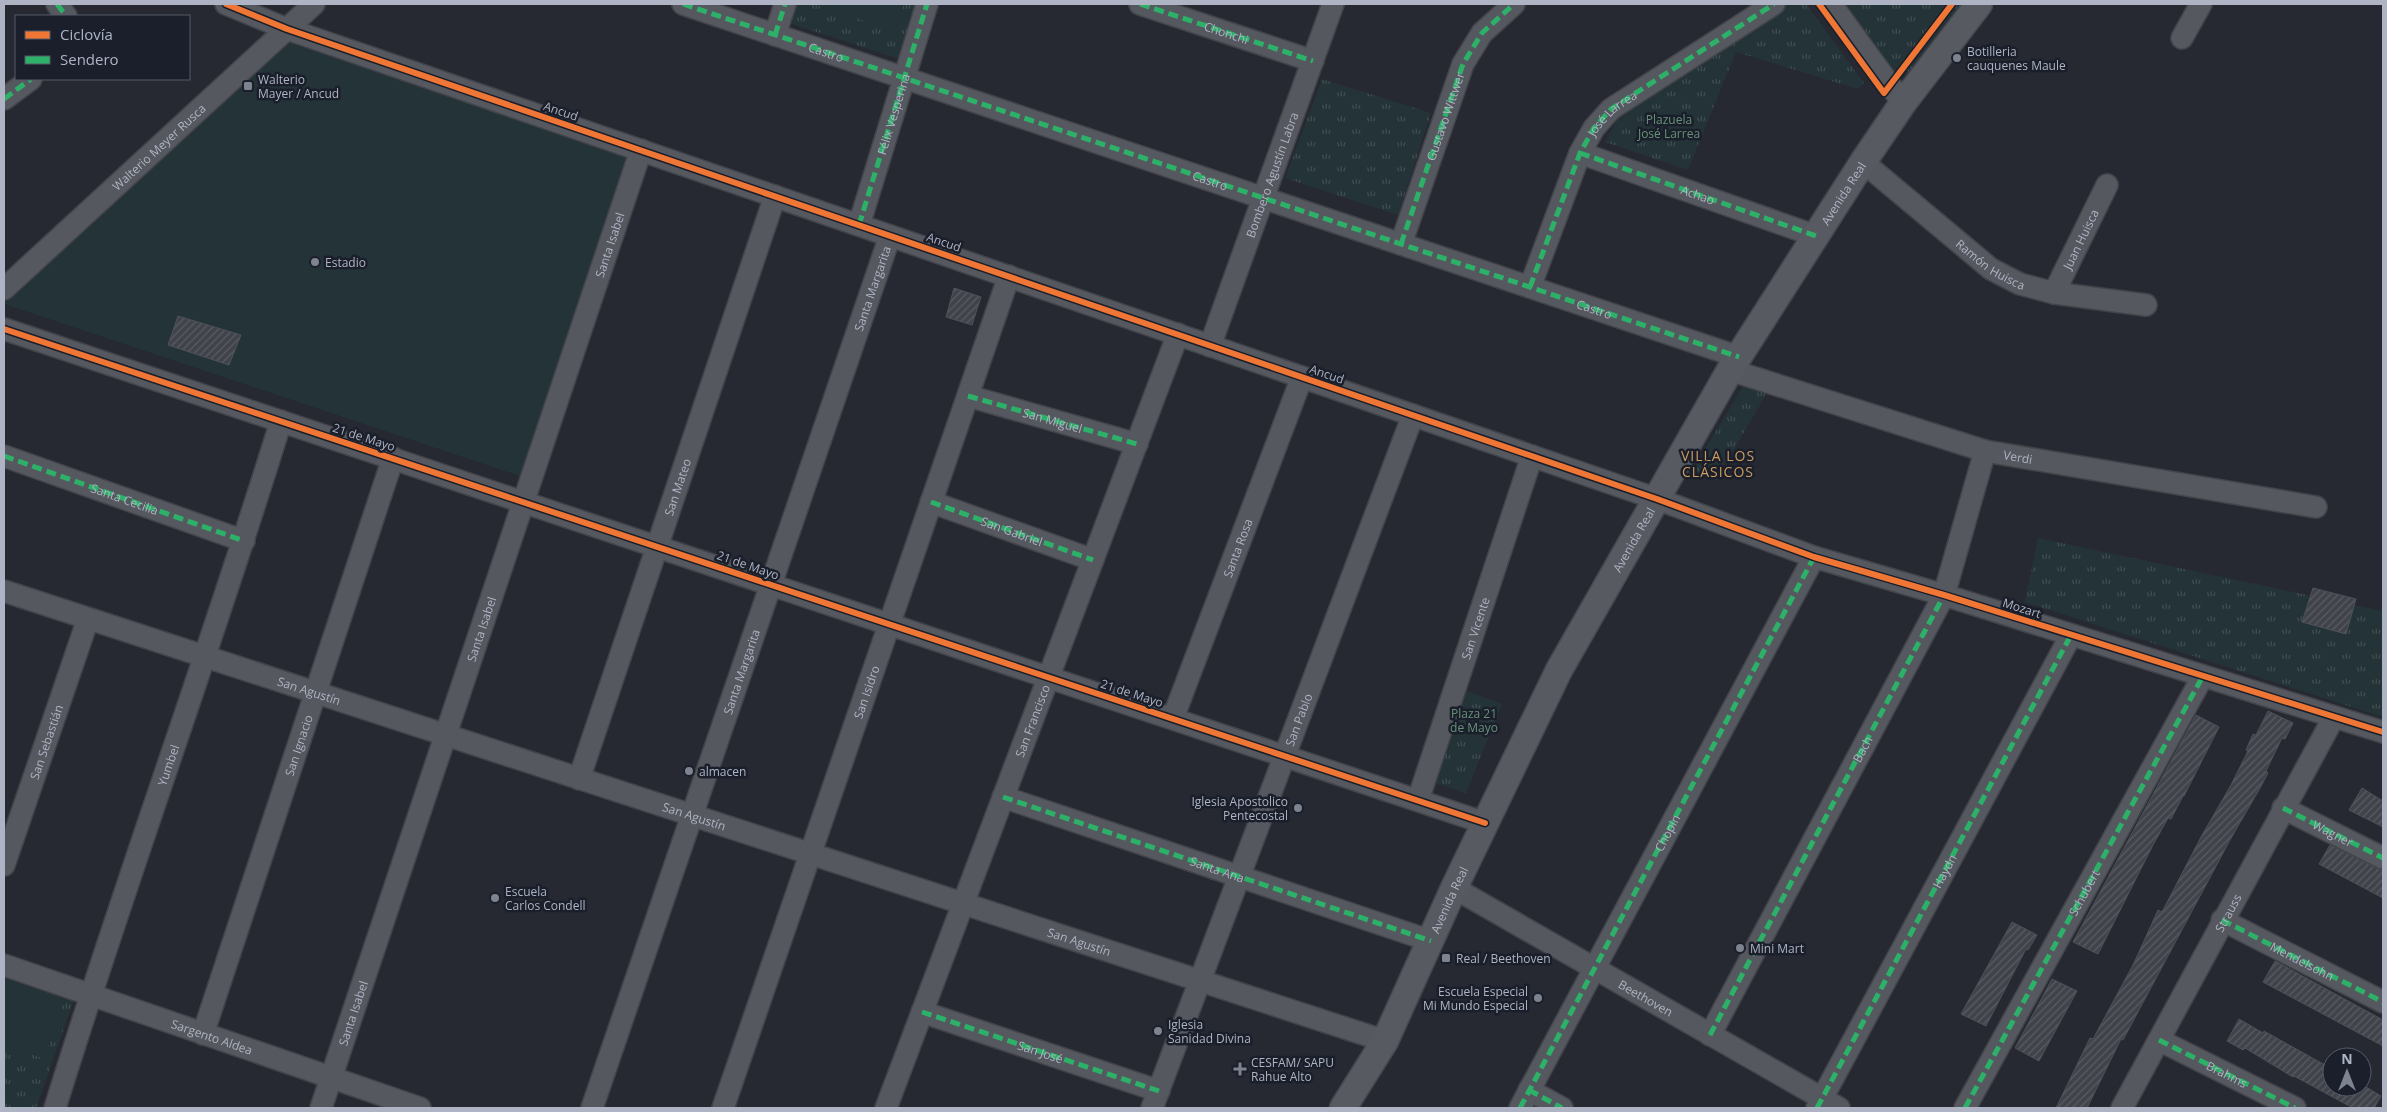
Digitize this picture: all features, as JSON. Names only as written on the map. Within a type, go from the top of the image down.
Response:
[{"type":"main road","name":"Avenida Real","points":[[1343,1108],[1386,1041],[1432,942],[1454,888],[1559,670],[1734,363],[1862,162],[1903,103],[1979,4]]},
{"type":"street","points":[[57,4],[65,15]]},
{"type":"street","name":"Ancud","points":[[226,4],[287,28],[1657,499]]},
{"type":"street","name":"Walterio Meyer Rusca","points":[[4,289],[314,4]]},
{"type":"street","name":"Castro","points":[[683,4],[1530,287],[1734,363]]},
{"type":"street","points":[[775,34],[785,4]]},
{"type":"street","name":"Félix Vesperina","points":[[859,225],[927,4]]},
{"type":"street","name":"Chonchi","points":[[1140,4],[1313,61]]},
{"type":"street","name":"Bombero Agustín Labra","points":[[1210,346],[1333,4]]},
{"type":"street","name":"Gustavo Wittwer","points":[[1401,244],[1463,64],[1482,33],[1514,4]]},
{"type":"street","name":"José Larrea","points":[[1530,287],[1580,153],[1594,128],[1611,109],[1774,4]]},
{"type":"street","points":[[1831,4],[1903,103]]},
{"type":"street","points":[[2182,38],[2201,4]]},
{"type":"street","points":[[4,99],[30,80]]},
{"type":"street","name":"Santa Isabel","points":[[321,1108],[641,150]]},
{"type":"street","name":"Achao","points":[[1580,153],[1816,236]]},
{"type":"street","name":"Ramón Huisca","points":[[1862,162],[1990,269],[2020,284],[2054,293],[2146,306]]},
{"type":"street","name":"Juan Huisca","points":[[2054,293],[2107,185]]},
{"type":"street","name":"San Mateo","points":[[579,779],[775,196]]},
{"type":"street","name":"Santa Margarita","points":[[592,1108],[890,236]]},
{"type":"street","name":"San Isidro","points":[[723,1108],[1009,276]]},
{"type":"street","name":"21 de Mayo","points":[[4,329],[1485,823]]},
{"type":"street","name":"San Francisco","points":[[886,1108],[1178,334]]},
{"type":"street","name":"Verdi","points":[[1734,363],[1985,451],[2316,507]]},
{"type":"street","name":"Santa Rosa","points":[[1173,718],[1302,377]]},
{"type":"street","name":"San Miguel","points":[[968,396],[1137,444]]},
{"type":"street","name":"San Pablo","points":[[1156,1099],[1413,415]]},
{"type":"street","name":"Yumbel","points":[[54,1108],[90,995],[244,541],[281,421]]},
{"type":"street","name":"Bach","points":[[1710,1035],[1944,595],[1985,451]]},
{"type":"street","name":"Santa Cecilia","points":[[4,456],[244,541]]},
{"type":"street","name":"San Vicente","points":[[1418,800],[1532,456]]},
{"type":"street","name":"San Ignacio","points":[[203,1034],[393,458]]},
{"type":"street","name":"Mozart","points":[[1657,499],[1814,557],[1944,595],[2383,732]]},
{"type":"street","name":"San Gabriel","points":[[931,502],[1093,560]]},
{"type":"street","name":"Chopin","points":[[1524,1099],[1814,557]]},
{"type":"street","name":"San Agustín","points":[[4,592],[1386,1041]]},
{"type":"street","name":"San Sebastián","points":[[4,865],[88,619]]},
{"type":"street","name":"Haydn","points":[[1826,1105],[2071,635]]},
{"type":"street","name":"Schubert","points":[[1965,1108],[2203,676]]},
{"type":"street","name":"Strauss","points":[[2122,1108],[2160,1040],[2222,920],[2334,717]]},
{"type":"street","name":"Santa Ana","points":[[1003,797],[1432,942]]},
{"type":"street","name":"Wagner","points":[[2283,808],[2383,858]]},
{"type":"street","name":"Beethoven","points":[[1454,888],[1710,1035],[1826,1105]]},
{"type":"street","name":"Mendelsohn","points":[[2222,920],[2383,1002]]},
{"type":"street","name":"Sargento Aldea","points":[[4,965],[420,1108]]},
{"type":"street","name":"San José","points":[[922,1012],[1156,1099]]},
{"type":"street","name":"Brahms","points":[[2160,1040],[2295,1108]]},
{"type":"street","points":[[1524,1099],[1562,1108]]},
{"type":"green space","points":[[795,4],[917,4],[899,59],[789,23]]},
{"type":"green space","points":[[814,4],[904,4],[895,31]]},
{"type":"green space","name":"Plazuela José Larrea","points":[[1787,4],[1806,4],[1864,83],[1858,89],[1736,52],[1688,170],[1605,142],[1617,120]]},
{"type":"green space","points":[[1843,4],[1965,4],[1911,73],[1891,72]]},
{"type":"green space","name":"Estadio","points":[[282,35],[629,151],[520,476],[4,304],[4,295]]},
{"type":"green space","points":[[1322,79],[1431,113],[1398,215],[1285,178]]},
{"type":"green space","points":[[1744,385],[1767,393],[1716,480],[1692,470]]},
{"type":"green space","points":[[2038,538],[2383,611],[2383,717],[2025,602]]},
{"type":"green space","name":"Plaza 21 de Mayo","points":[[1462,689],[1502,704],[1466,793],[1435,783]]},
{"type":"green space","points":[[4,975],[75,997],[36,1108],[4,1108]]},
{"type":"green space","points":[[4,978],[65,999],[44,1059],[4,1042]]},
{"type":"building","points":[[954,288],[981,297],[972,325],[946,317]]},
{"type":"building","points":[[178,316],[241,335],[229,365],[168,345]]},
{"type":"building","points":[[2313,588],[2356,599],[2346,634],[2302,622]]},
{"type":"building","points":[[2268,711],[2293,723],[2285,739],[2282,738],[2260,788],[2230,840],[2123,1040],[2121,1039],[2087,1108],[2056,1108],[2090,1038],[2093,1039],[2134,963],[2158,910],[2162,912],[2201,837],[2231,785],[2248,751],[2246,750],[2253,734],[2256,735]]},
{"type":"building","points":[[2196,715],[2219,727],[2184,796],[2171,819],[2168,818],[2153,845],[2098,954],[2073,942]]},
{"type":"building","points":[[2362,788],[2383,801],[2383,827],[2349,810]]},
{"type":"building","points":[[2330,845],[2383,871],[2383,898],[2319,864]]},
{"type":"building","points":[[2012,922],[2037,935],[2028,950],[2026,949],[1986,1026],[1961,1014]]},
{"type":"building","points":[[2275,961],[2383,1020],[2383,1046],[2263,982]]},
{"type":"building","points":[[2052,979],[2077,991],[2039,1061],[2015,1048]]},
{"type":"building","points":[[2239,1019],[2263,1033],[2264,1031],[2322,1063],[2322,1091],[2293,1077],[2245,1048],[2243,1050],[2227,1041]]},
{"type":"building","points":[[2372,1091],[2381,1096],[2374,1108],[2353,1108],[2333,1097],[2372,1097]]},
{"type":"marked path","points":[[57,4],[65,15]]},
{"type":"marked path","points":[[683,4],[1739,357]]},
{"type":"marked path","points":[[775,35],[785,4]]},
{"type":"marked path","points":[[859,225],[927,4]]},
{"type":"marked path","points":[[1140,4],[1313,61]]},
{"type":"marked path","points":[[1401,244],[1463,64],[1482,33],[1514,4]]},
{"type":"marked path","points":[[1530,287],[1580,153],[1594,128],[1611,109],[1774,4]]},
{"type":"marked path","points":[[4,99],[30,80]]},
{"type":"marked path","points":[[1580,153],[1816,236]]},
{"type":"marked path","points":[[968,396],[1137,444]]},
{"type":"marked path","points":[[4,456],[244,541]]},
{"type":"marked path","points":[[931,502],[1093,560]]},
{"type":"marked path","points":[[1520,1108],[1814,557]]},
{"type":"marked path","points":[[1710,1035],[1944,595]]},
{"type":"marked path","points":[[1817,1108],[2071,635]]},
{"type":"marked path","points":[[1965,1108],[2203,676]]},
{"type":"marked path","points":[[1003,797],[1431,941]]},
{"type":"marked path","points":[[2283,808],[2383,858]]},
{"type":"marked path","points":[[2222,920],[2383,1002]]},
{"type":"marked path","points":[[922,1012],[1159,1091]]},
{"type":"marked path","points":[[2159,1040],[2295,1108]]},
{"type":"marked path","points":[[1529,1090],[1562,1108]]},
{"type":"cycle path","points":[[226,4],[287,29],[1657,499],[1814,557],[1944,595],[2383,732]]},
{"type":"cycle path","points":[[1819,4],[1884,93],[1952,4]]},
{"type":"cycle path","points":[[4,329],[1485,823]]},
{"type":"place","name":"Botilleria cauquenes Maule","points":[[1957,58]]},
{"type":"place","name":"Walterio Mayer / Ancud","points":[[248,86]]},
{"type":"place","name":"Estadio","points":[[315,262]]},
{"type":"place","name":"almacen","points":[[689,771]]},
{"type":"place","name":"Iglesia Apostolico Pentecostal","points":[[1298,808]]},
{"type":"place","name":"Escuela Carlos Condell","points":[[495,898]]},
{"type":"place","name":"Mini Mart","points":[[1740,948]]},
{"type":"place","name":"Real / Beethoven","points":[[1446,958]]},
{"type":"place","name":"Escuela Especial Mi Mundo Especial","points":[[1538,998]]},
{"type":"place","name":"Iglesia Sanidad Divina","points":[[1158,1031]]},
{"type":"place","name":"CESFAM/ SAPU Rahue Alto","points":[[1240,1069]]},
{"type":"district","name":"VILLA LOS CLÁSICOS","points":[[1718,464]]}]
